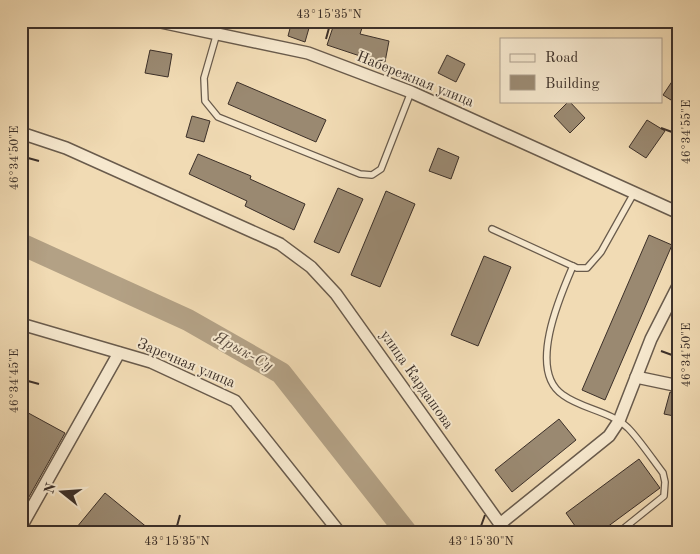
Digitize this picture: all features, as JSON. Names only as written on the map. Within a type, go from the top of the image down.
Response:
[{"type":"street","name":"Набережная улица","points":[[156,21],[308,53],[412,92],[679,213]]},
{"type":"street","name":"улица Кардашова","points":[[21,133],[66,148],[280,244],[311,267],[336,294],[504,528],[609,436],[619,421],[651,339],[679,284]]},
{"type":"street","name":"Заречная улица","points":[[21,324],[151,362],[235,402],[340,533]]},
{"type":"street","points":[[21,527],[119,353]]},
{"type":"street","points":[[636,378],[679,386]]},
{"type":"lane","points":[[216,33],[204,78],[206,101],[218,117],[360,174],[372,175],[381,169],[412,92]]},
{"type":"lane","points":[[492,228],[573,266],[581,269],[587,268],[601,252],[634,192]]},
{"type":"lane","points":[[573,266],[559,302],[547,342],[548,374],[555,388],[563,395],[619,421],[628,428],[663,473],[665,482],[664,496],[618,532]]},
{"type":"building","points":[[292,21],[311,21],[305,42],[288,36]]},
{"type":"building","points":[[335,21],[362,28],[360,34],[389,41],[385,62],[327,45]]},
{"type":"building","points":[[150,50],[172,54],[168,77],[145,73]]},
{"type":"building","points":[[447,55],[465,64],[456,82],[438,73]]},
{"type":"building","points":[[679,71],[679,105],[663,95]]},
{"type":"building","points":[[237,82],[326,120],[316,142],[228,104]]},
{"type":"building","points":[[570,102],[585,118],[570,133],[554,116]]},
{"type":"building","points":[[192,116],[210,121],[204,142],[186,137]]},
{"type":"building","points":[[647,120],[665,131],[646,158],[629,147]]},
{"type":"building","points":[[438,148],[459,157],[451,179],[429,171]]},
{"type":"building","points":[[198,154],[251,176],[250,179],[305,204],[294,230],[245,206],[247,201],[189,174]]},
{"type":"building","points":[[338,188],[363,199],[339,253],[314,242]]},
{"type":"building","points":[[386,191],[415,204],[380,287],[351,275]]},
{"type":"building","points":[[649,235],[672,245],[605,400],[582,390]]},
{"type":"building","points":[[484,256],[511,267],[478,346],[451,335]]},
{"type":"building","points":[[670,392],[679,394],[679,417],[664,414]]},
{"type":"building","points":[[21,409],[65,433],[21,511]]},
{"type":"building","points":[[559,419],[576,440],[512,492],[495,470]]},
{"type":"building","points":[[639,459],[660,488],[599,533],[580,533],[566,513]]},
{"type":"building","points":[[105,493],[154,533],[72,533]]},
{"type":"waterway","name":"Ярык-Су","points":[[21,244],[188,320],[281,373],[407,533]]}]
